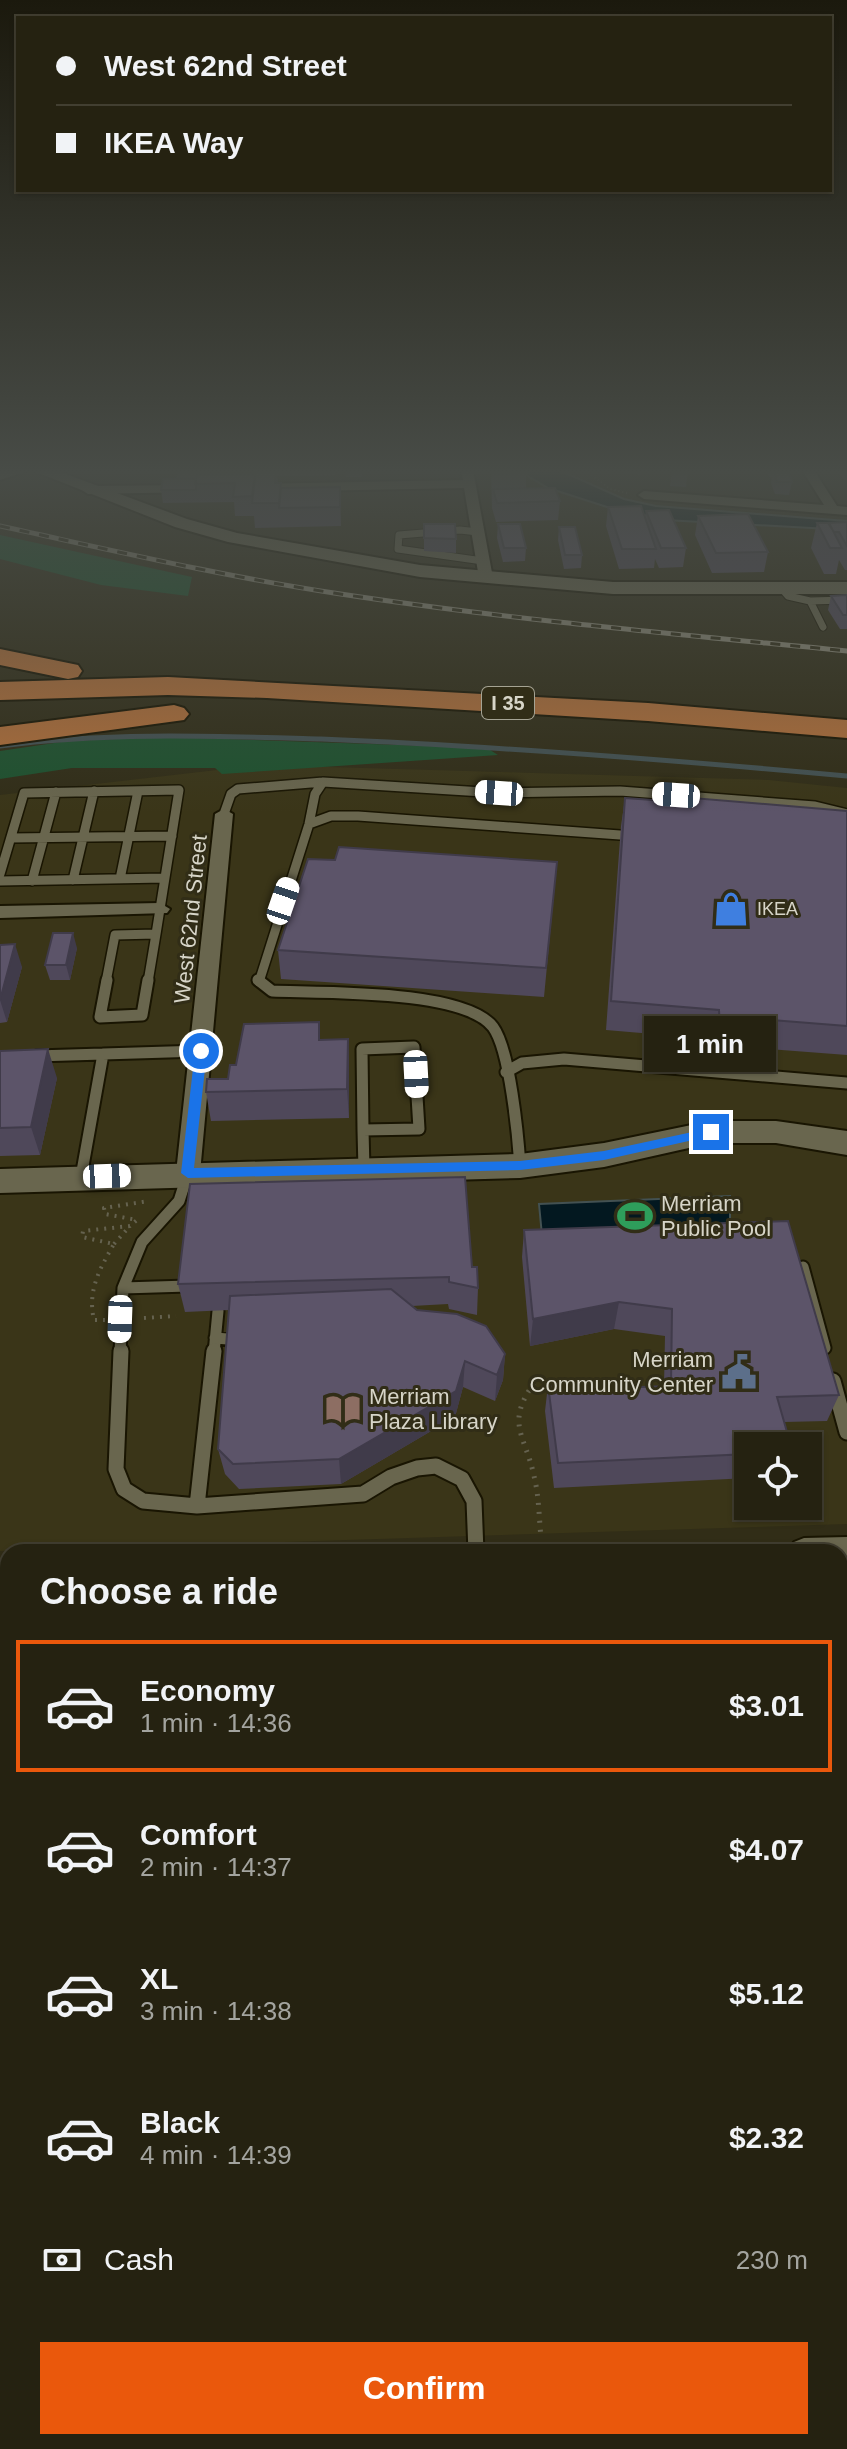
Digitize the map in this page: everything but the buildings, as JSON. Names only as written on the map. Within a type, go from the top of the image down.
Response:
[{"type":"highway","points":[[0,657],[171,700]]},
{"type":"highway","name":"I 35","points":[[0,691],[171,700],[847,755]]},
{"type":"highway","points":[[0,736],[171,700]]},
{"type":"highway","name":"I 35","points":[[0,711],[171,700],[541,705],[847,729]]},
{"type":"main road","points":[[587,584],[613,588],[783,590],[843,594]]},
{"type":"main road","points":[[0,1181],[188,1173],[520,1166],[604,1155],[711,1132],[776,1132],[847,1143]]},
{"type":"street","name":"West 62nd Street","points":[[188,1173],[224,814]]},
{"type":"street","points":[[0,912],[160,909]]},
{"type":"lane","points":[[783,590],[788,596],[810,601],[843,594]]},
{"type":"lane","points":[[810,601],[823,627]]},
{"type":"lane","points":[[224,814],[231,794],[238,789],[323,782],[499,793],[620,791],[815,806],[847,814]]},
{"type":"lane","points":[[323,782],[315,794],[309,824],[258,981],[272,991],[425,1000],[458,1005],[483,1017],[493,1027],[506,1072],[519,1140],[520,1166]]},
{"type":"lane","points":[[0,874],[24,793],[179,790],[156,934],[142,1015],[100,1017],[115,935],[156,934]]},
{"type":"lane","points":[[73,880],[94,791]]},
{"type":"lane","points":[[120,879],[138,791]]},
{"type":"lane","points":[[32,881],[56,792]]},
{"type":"lane","points":[[309,824],[331,816],[358,816],[620,835]]},
{"type":"lane","points":[[11,838],[172,836]]},
{"type":"lane","points":[[0,881],[165,878]]},
{"type":"lane","points":[[362,1130],[419,1129],[414,1047],[362,1049],[362,1130],[364,1169]]},
{"type":"lane","points":[[27,1056],[201,1051]]},
{"type":"lane","points":[[81,1177],[103,1054]]},
{"type":"lane","points":[[506,1072],[522,1063],[564,1059],[847,1083]]},
{"type":"lane","points":[[188,1173],[179,1201],[142,1242],[123,1288],[116,1469],[124,1489],[143,1501],[197,1506],[281,1496],[363,1494],[391,1477],[417,1468],[436,1466],[462,1479],[474,1501],[476,1544]]},
{"type":"lane","points":[[803,1267],[827,1357]]},
{"type":"lane","points":[[123,1288],[188,1286]]},
{"type":"lane","points":[[197,1506],[218,1311]]},
{"type":"lane","points":[[215,1338],[249,1340],[257,1351]]},
{"type":"lane","points":[[831,1372],[847,1432]]},
{"type":"path","points":[[105,1320],[94,1320],[90,1310],[97,1272],[114,1244],[137,1220],[105,1214],[104,1208],[153,1201],[155,1191]]},
{"type":"path","points":[[114,1244],[82,1237],[83,1231],[130,1226]]},
{"type":"path","points":[[144,1318],[176,1316]]},
{"type":"path","points":[[534,1383],[518,1402],[515,1423],[534,1474],[541,1538]]},
{"type":"shaded area","points":[[260,765],[769,780],[847,788],[847,1524],[220,1544],[0,1544],[0,795]]},
{"type":"green space","points":[[98,584],[190,584],[188,596]]},
{"type":"green space","points":[[168,737],[487,748],[498,755],[222,774],[215,768],[72,768],[0,779],[0,751],[68,741]]},
{"type":"water","name":"Merriam Public Pool","points":[[730,1196],[730,1224],[543,1246],[539,1204]]},
{"type":"waterway","points":[[0,746],[120,737],[321,739],[584,754],[847,776]]},
{"type":"railway","points":[[282,584],[526,618],[847,651]]},
{"type":"place","name":"IKEA","points":[[731,909]]},
{"type":"place","name":"Merriam Public Pool","points":[[635,1216]]},
{"type":"place","name":"Merriam Community Center","points":[[739,1372]]},
{"type":"place","name":"Merriam Plaza Library","points":[[343,1409]]},
{"type":"route","points":[[201,1051],[188,1173],[520,1166],[604,1155],[711,1132]]}]
